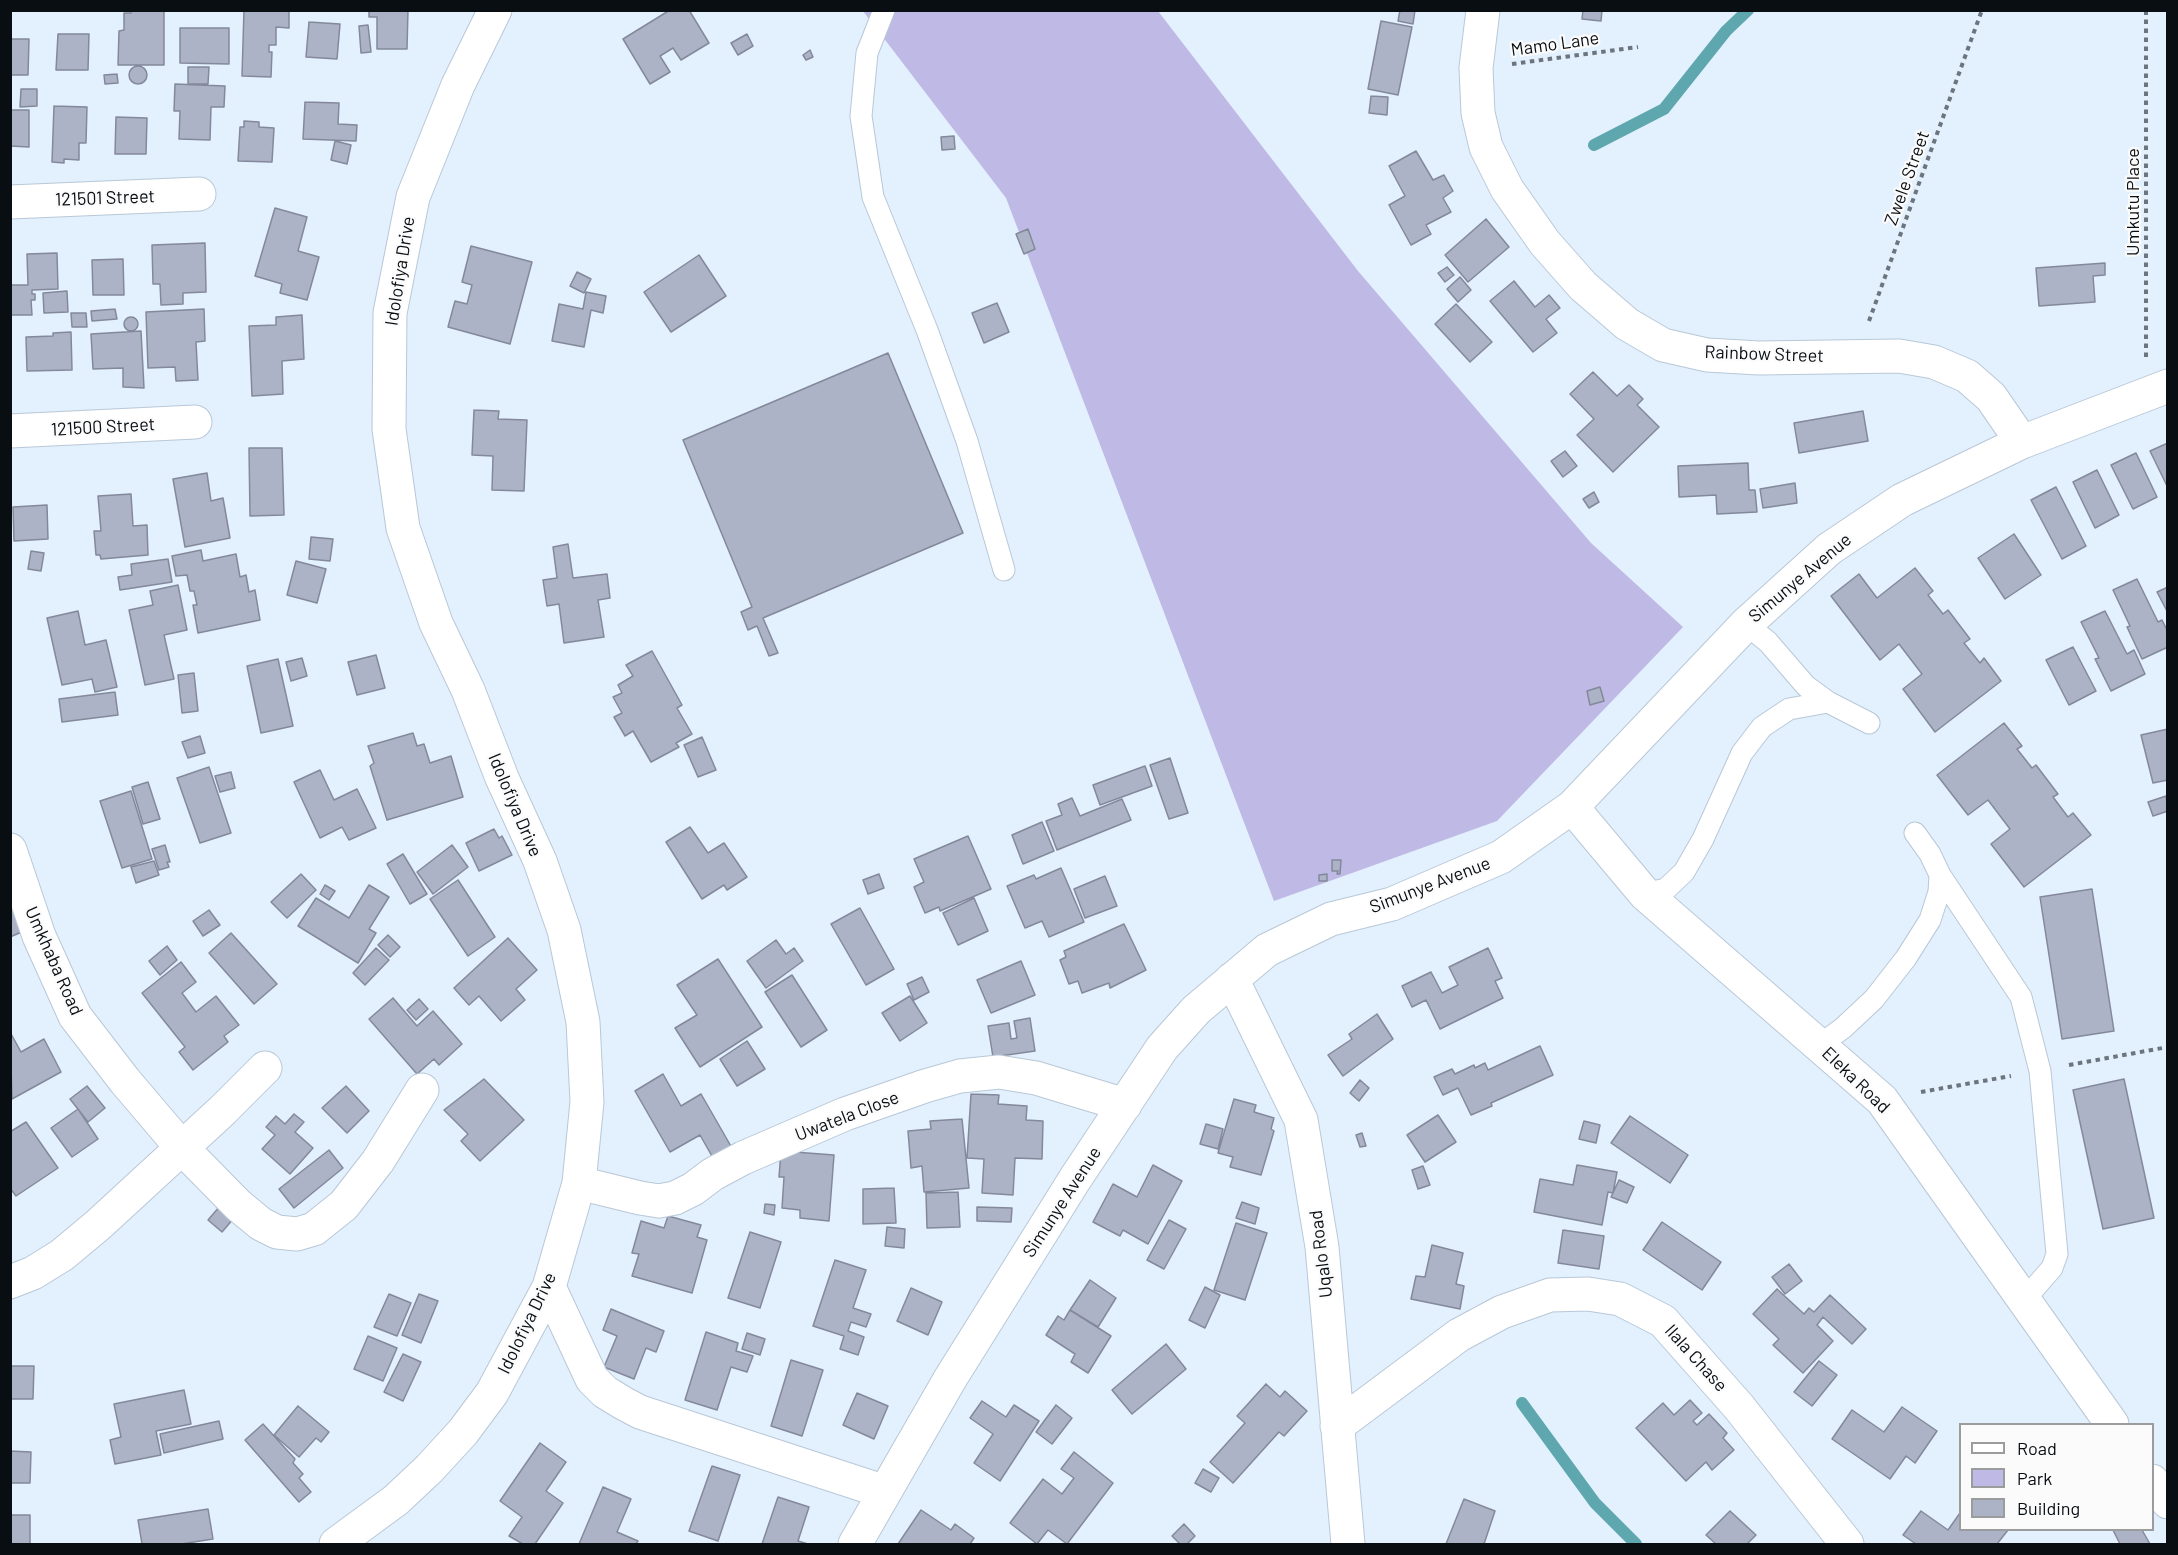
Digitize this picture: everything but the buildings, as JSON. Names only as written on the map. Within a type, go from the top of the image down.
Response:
[{"type":"street","name":"Idolofiya Drive","points":[[336,1545],[396,1500],[429,1469],[463,1432],[492,1394],[549,1287],[579,1183],[586,1102],[583,1022],[564,930],[540,861],[502,778],[468,690],[436,623],[403,528],[389,429],[390,313],[413,196],[458,85],[495,10]]},
{"type":"street","name":"Rainbow Street","points":[[1483,10],[1476,68],[1478,113],[1486,147],[1507,189],[1545,243],[1575,278],[1627,324],[1663,345],[1707,355],[1759,358],[1899,356],[1934,362],[1966,376],[1991,397],[2022,442]]},
{"type":"street","name":"121501 Street","points":[[10,202],[199,194]]},
{"type":"street","name":"Simunye Avenue","points":[[855,1545],[950,1379],[1075,1179],[1162,1048],[1196,1010],[1267,950],[1331,919],[1392,904],[1501,857],[1572,807],[1746,624],[1828,549],[1902,500],[2022,442],[2157,390]]},
{"type":"street","name":"121500 Street","points":[[10,431],[195,422]]},
{"type":"street","name":"Eleka Road","points":[[1572,807],[1646,894],[1882,1100],[2111,1423]]},
{"type":"street","name":"Umkhaba Road","points":[[13,867],[39,936],[75,1016],[125,1081],[182,1148],[238,1205],[261,1224],[277,1232],[297,1234],[315,1229],[344,1204],[378,1161],[422,1090]]},
{"type":"street","name":"Uqalo Road","points":[[1232,979],[1301,1120],[1322,1247],[1348,1545]]},
{"type":"street","points":[[10,1282],[33,1273],[62,1255],[98,1225],[265,1068]]},
{"type":"street","name":"Uwatela Close","points":[[579,1183],[640,1198],[659,1200],[675,1198],[743,1158],[824,1123],[925,1086],[960,1076],[999,1072],[1036,1078],[1125,1105]]},
{"type":"street","points":[[549,1287],[592,1379],[605,1392],[623,1403],[640,1412],[885,1492]]},
{"type":"street","name":"Ilala Chase","points":[[1337,1426],[1459,1335],[1502,1312],[1550,1295],[1588,1294],[1620,1299],[1663,1322],[1739,1407],[1847,1545]]},
{"type":"street","points":[[2154,1484],[2168,1502]]},
{"type":"lane","points":[[884,10],[867,53],[861,116],[873,197],[927,330],[967,441],[1004,570]]},
{"type":"lane","points":[[1746,624],[1768,642],[1806,686],[1828,702],[1869,723]]},
{"type":"lane","points":[[1646,894],[1666,888],[1684,872],[1703,839],[1742,753],[1762,727],[1789,709],[1828,702]]},
{"type":"lane","points":[[1916,833],[1940,875],[2021,997],[2040,1071],[2057,1254],[2052,1268],[2024,1300]]},
{"type":"lane","points":[[1820,1045],[1843,1028],[1874,999],[1906,958],[1930,920],[1940,875]]},
{"type":"path","name":"Zwele Street","points":[[1856,356],[1982,10]]},
{"type":"path","name":"Umkutu Place","points":[[2146,10],[2157,390]]},
{"type":"path","name":"Mamo Lane","points":[[1476,68],[1638,46]]},
{"type":"green space","points":[[863,11],[1158,11],[1358,271],[1591,543],[1683,627],[1497,821],[1274,901],[1006,198]]},
{"type":"waterway","points":[[1594,145],[1664,109],[1726,31],[1748,10]]},
{"type":"waterway","points":[[1522,1403],[1595,1503],[1636,1544]]}]
